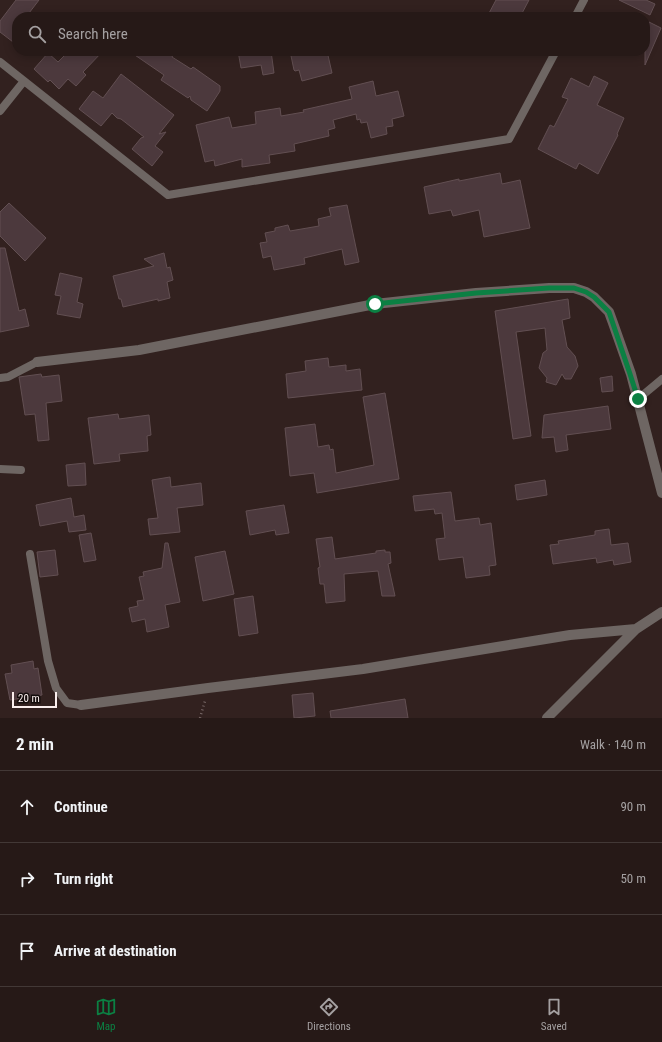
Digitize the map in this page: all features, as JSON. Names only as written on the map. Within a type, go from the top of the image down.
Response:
[{"type":"street","points":[[37,362],[139,350],[375,304],[484,293],[549,288],[574,288],[586,292],[594,297],[609,312],[638,399],[662,493]]},
{"type":"street","points":[[547,718],[636,629],[662,612]]},
{"type":"street","points":[[81,705],[363,669],[570,635],[636,629]]},
{"type":"lane","points":[[577,12],[584,0]]},
{"type":"lane","points":[[0,62],[168,195],[509,138],[553,56]]},
{"type":"lane","points":[[0,110],[24,81]]},
{"type":"lane","points":[[0,378],[8,377],[37,362]]},
{"type":"lane","points":[[638,399],[662,379]]},
{"type":"lane","points":[[0,469],[21,470]]},
{"type":"lane","points":[[30,554],[48,661],[56,688],[67,703],[81,705]]},
{"type":"path","points":[[200,718],[208,688]]},
{"type":"building","points":[[16,0],[39,0],[30,12],[12,12],[12,41],[0,32],[0,21]]},
{"type":"building","points":[[496,0],[529,0],[523,12],[490,12]]},
{"type":"building","points":[[619,0],[646,0],[655,4],[650,15],[650,12],[644,12]]},
{"type":"building","points":[[650,22],[661,28],[650,53]]},
{"type":"building","points":[[45,56],[51,56],[58,62],[64,56],[98,56],[83,72],[86,75],[76,86],[68,79],[59,89],[50,80],[48,82],[34,69]]},
{"type":"building","points":[[136,56],[172,56],[191,69],[193,67],[220,86],[220,91],[207,111],[191,100],[190,96],[188,98],[161,80],[164,75]]},
{"type":"building","points":[[239,56],[272,56],[274,73],[263,75],[261,65],[241,68]]},
{"type":"building","points":[[291,56],[328,56],[332,73],[302,81],[299,70],[294,70]]},
{"type":"building","points":[[645,56],[649,56],[645,65]]},
{"type":"building","points":[[121,74],[174,115],[159,134],[166,132],[155,146],[163,152],[152,166],[132,149],[141,138],[144,137],[121,119],[117,118],[112,113],[101,126],[79,109],[93,91],[103,98]]},
{"type":"building","points":[[594,76],[608,83],[597,105],[624,118],[617,134],[618,135],[598,174],[579,163],[576,169],[538,149],[550,125],[554,127],[568,99],[562,97],[571,78],[589,87]]},
{"type":"building","points":[[373,81],[376,96],[398,91],[404,116],[392,119],[393,126],[386,127],[387,134],[371,138],[367,122],[361,123],[360,119],[357,120],[356,114],[333,120],[335,128],[328,130],[329,136],[294,144],[295,151],[269,155],[270,163],[242,167],[242,159],[215,166],[214,160],[205,162],[196,125],[229,117],[232,128],[256,124],[255,112],[280,108],[281,116],[304,112],[303,110],[352,99],[349,87]]},
{"type":"building","points":[[500,173],[502,184],[520,180],[530,228],[484,237],[479,210],[453,216],[451,210],[429,214],[424,187],[459,179],[459,181]]},
{"type":"building","points":[[9,203],[46,238],[25,261],[0,236],[0,212]]},
{"type":"building","points":[[347,205],[359,262],[345,265],[342,249],[304,258],[305,264],[274,270],[271,256],[263,258],[260,243],[267,242],[265,233],[275,231],[275,228],[288,225],[290,231],[319,226],[318,219],[331,216],[329,208]]},
{"type":"building","points":[[0,248],[5,248],[19,311],[25,309],[29,326],[0,332]]},
{"type":"building","points":[[164,253],[167,268],[170,267],[173,280],[167,282],[170,298],[158,301],[158,299],[123,307],[121,299],[119,299],[113,276],[154,266],[144,259]]},
{"type":"building","points":[[60,273],[82,278],[77,302],[83,304],[80,318],[57,314],[61,296],[55,295]]},
{"type":"building","points":[[568,299],[570,318],[562,320],[567,347],[575,356],[578,366],[571,379],[565,379],[562,374],[556,385],[546,382],[547,378],[539,368],[543,353],[547,350],[545,328],[516,332],[531,436],[513,439],[495,311]]},
{"type":"building","points":[[328,358],[329,367],[346,365],[346,371],[360,369],[362,390],[288,398],[286,374],[306,371],[305,361]]},
{"type":"building","points":[[41,374],[42,377],[59,375],[62,401],[46,403],[49,440],[38,441],[35,414],[25,415],[19,377]]},
{"type":"building","points":[[612,376],[613,391],[602,392],[600,378]]},
{"type":"building","points":[[385,393],[399,479],[317,493],[314,473],[290,476],[285,428],[315,424],[318,447],[329,445],[330,450],[333,449],[336,473],[374,465],[363,397]]},
{"type":"building","points":[[608,406],[611,429],[566,435],[568,450],[556,452],[554,437],[542,438],[544,415]]},
{"type":"building","points":[[118,414],[119,419],[149,415],[151,435],[147,436],[148,451],[119,454],[120,461],[94,464],[88,418]]},
{"type":"building","points":[[85,463],[86,485],[68,486],[66,465]]},
{"type":"building","points":[[170,477],[171,487],[201,483],[203,505],[177,508],[180,532],[150,535],[148,519],[158,518],[152,480]]},
{"type":"building","points":[[545,480],[547,495],[517,500],[515,485]]},
{"type":"building","points":[[451,492],[455,521],[479,518],[480,525],[491,523],[496,565],[489,566],[490,575],[466,578],[463,557],[439,560],[436,539],[445,538],[442,513],[435,514],[434,509],[415,511],[413,496]]},
{"type":"building","points":[[71,498],[74,517],[84,515],[86,530],[69,532],[67,521],[40,526],[36,505]]},
{"type":"building","points":[[284,505],[289,533],[276,535],[275,530],[250,535],[246,511]]},
{"type":"building","points":[[609,529],[611,545],[628,543],[631,562],[614,565],[613,560],[597,563],[596,558],[553,564],[550,545],[559,544],[558,541],[595,535],[595,531]]},
{"type":"building","points":[[91,533],[96,560],[84,562],[79,535]]},
{"type":"building","points":[[332,537],[335,559],[376,553],[376,551],[385,550],[385,552],[390,552],[391,563],[388,564],[395,596],[382,596],[378,571],[344,574],[345,601],[326,603],[324,584],[320,584],[318,568],[320,567],[316,539]]},
{"type":"building","points":[[165,543],[168,543],[180,602],[165,605],[169,627],[147,632],[145,619],[132,622],[129,608],[138,606],[137,601],[144,600],[139,577],[144,576],[143,572],[162,568]]},
{"type":"building","points":[[55,550],[58,575],[40,577],[37,552]]},
{"type":"building","points":[[225,551],[234,594],[203,601],[195,557]]},
{"type":"building","points":[[253,596],[258,633],[239,636],[234,599]]},
{"type":"building","points":[[33,661],[34,669],[38,668],[42,695],[10,700],[5,674],[12,673],[11,665]]},
{"type":"building","points":[[313,693],[315,716],[294,718],[292,695]]},
{"type":"building","points":[[405,699],[408,718],[331,718],[330,711]]},
{"type":"route","points":[[375,304],[476,293],[561,287],[574,288],[586,292],[601,303],[609,312],[638,399]]}]
